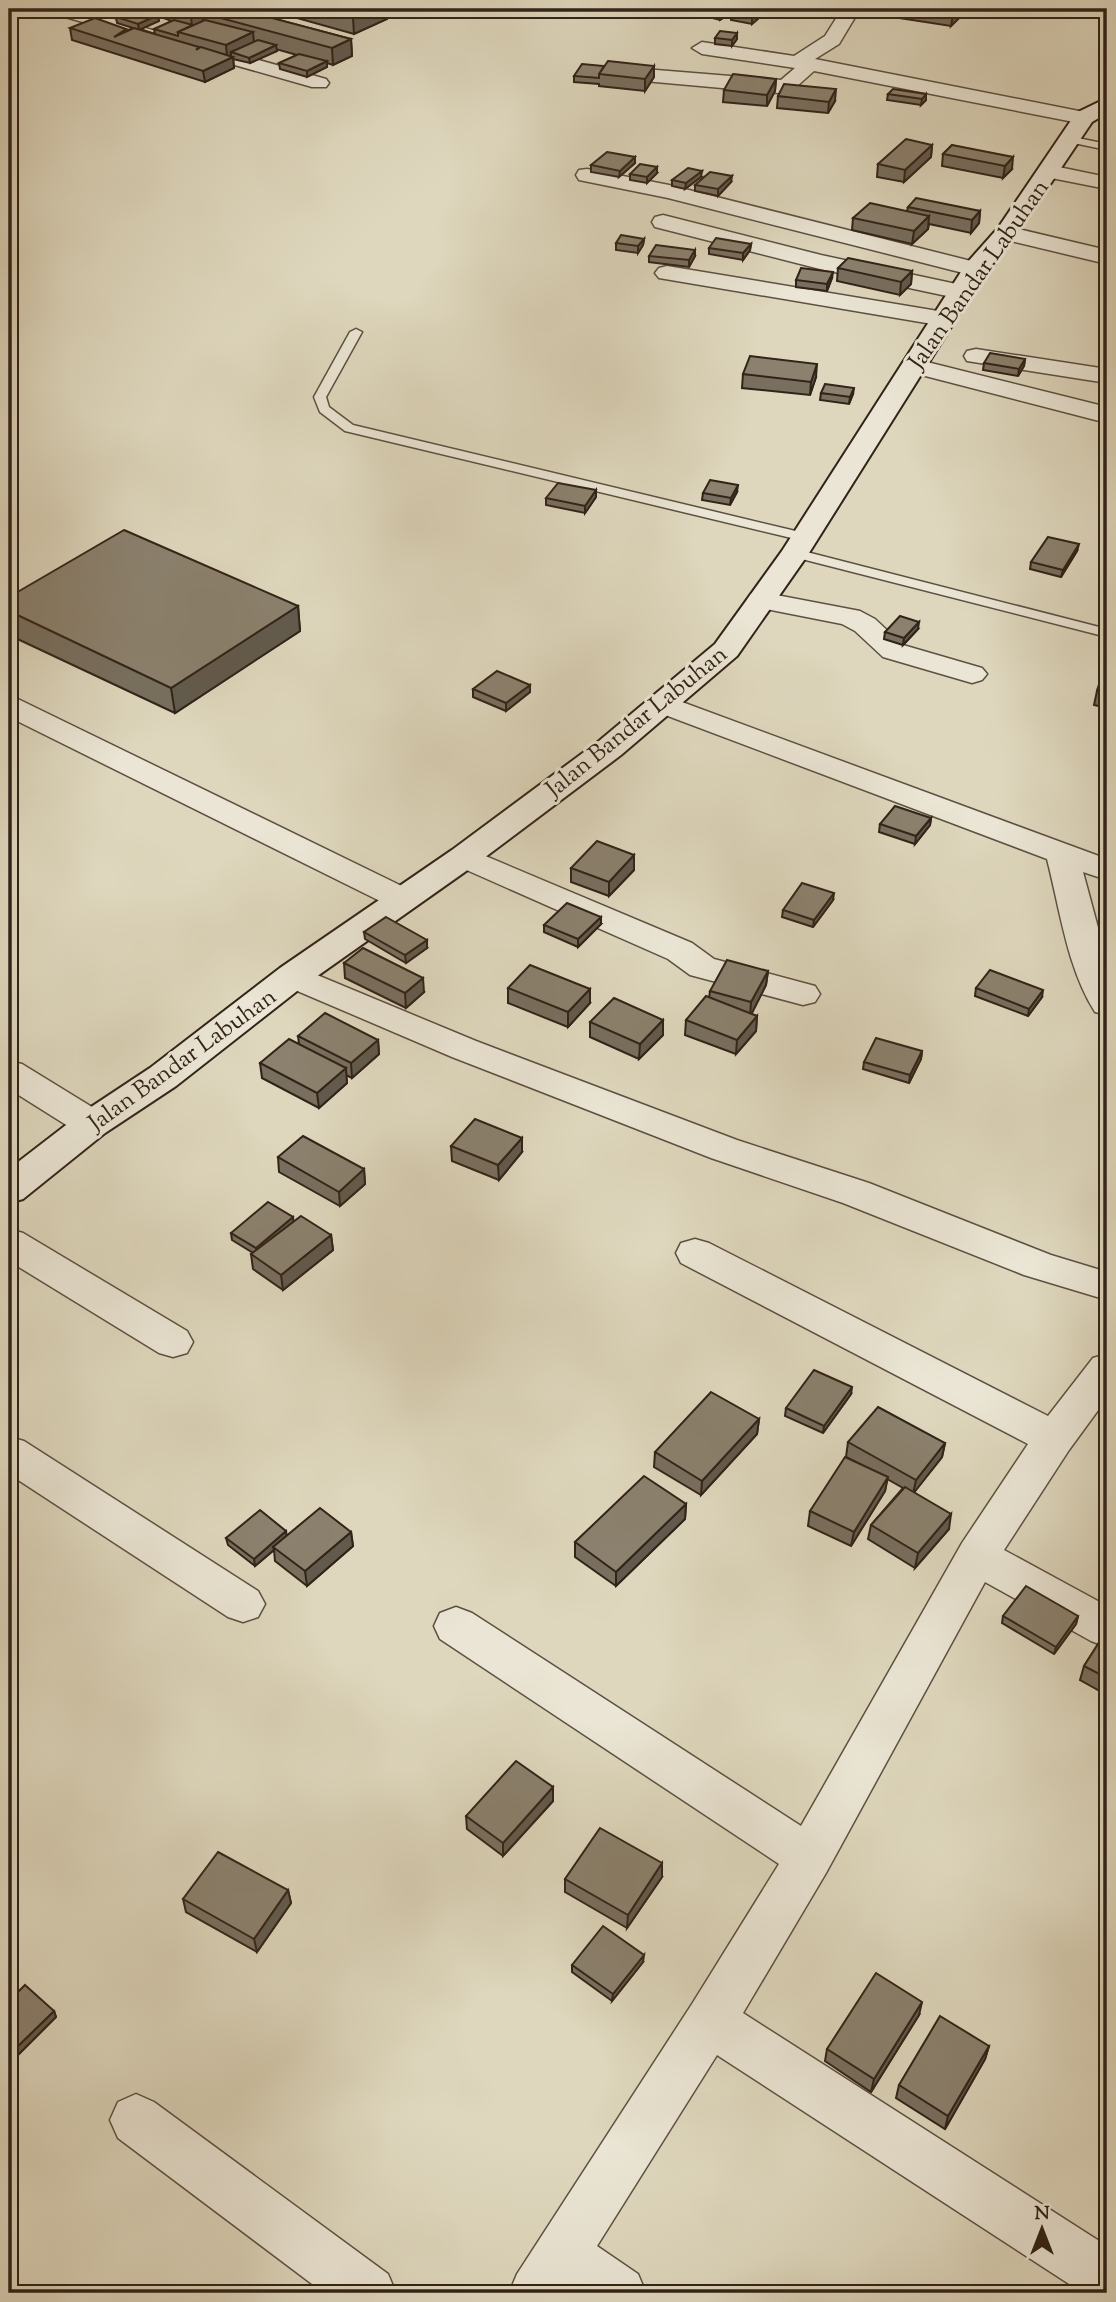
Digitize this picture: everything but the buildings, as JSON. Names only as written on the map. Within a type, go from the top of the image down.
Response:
[{"type":"main road","name":"Jalan Bandar Labuhan","points":[[9,1189],[93,1124],[163,1077],[293,976],[464,856],[610,748],[726,650],[799,545],[968,280],[1006,233],[1087,120]]},
{"type":"street","points":[[58,9],[319,83]]},
{"type":"street","points":[[644,75],[778,87],[788,84],[804,63],[832,40],[851,9]]},
{"type":"street","points":[[702,48],[804,63],[1087,120]]},
{"type":"street","points":[[1049,172],[1107,183]]},
{"type":"street","points":[[587,175],[669,192],[968,280]]},
{"type":"street","points":[[663,222],[820,262],[968,280]]},
{"type":"street","points":[[1006,233],[1107,257]]},
{"type":"street","points":[[667,273],[944,319]]},
{"type":"street","points":[[920,357],[1107,376]]},
{"type":"street","points":[[920,357],[1107,415]]},
{"type":"street","points":[[761,600],[850,617],[865,625],[893,651],[972,674]]},
{"type":"street","points":[[663,704],[1107,870]]},
{"type":"street","points":[[9,706],[402,899]]},
{"type":"street","points":[[1062,854],[1088,956],[1107,1004]]},
{"type":"street","points":[[464,856],[680,951],[702,967],[803,994]]},
{"type":"street","points":[[293,976],[464,1049],[711,1144],[856,1193],[1038,1265],[1107,1286]]},
{"type":"street","points":[[9,1073],[93,1124]]},
{"type":"street","points":[[9,1243],[173,1342]]},
{"type":"street","points":[[695,1252],[1054,1438]]},
{"type":"street","points":[[619,2293],[548,2274],[710,2021],[809,1857],[977,1556],[1054,1438],[1107,1369]]},
{"type":"street","points":[[9,1453],[243,1604]]},
{"type":"street","points":[[977,1556],[1107,1628]]},
{"type":"street","points":[[456,1626],[809,1857]]},
{"type":"street","points":[[710,2021],[1107,2277]]},
{"type":"street","points":[[136,2120],[369,2293]]},
{"type":"lane","points":[[1087,120],[1107,147]]},
{"type":"lane","points":[[356,332],[320,397],[324,409],[349,428],[799,545],[1107,633]]}]
